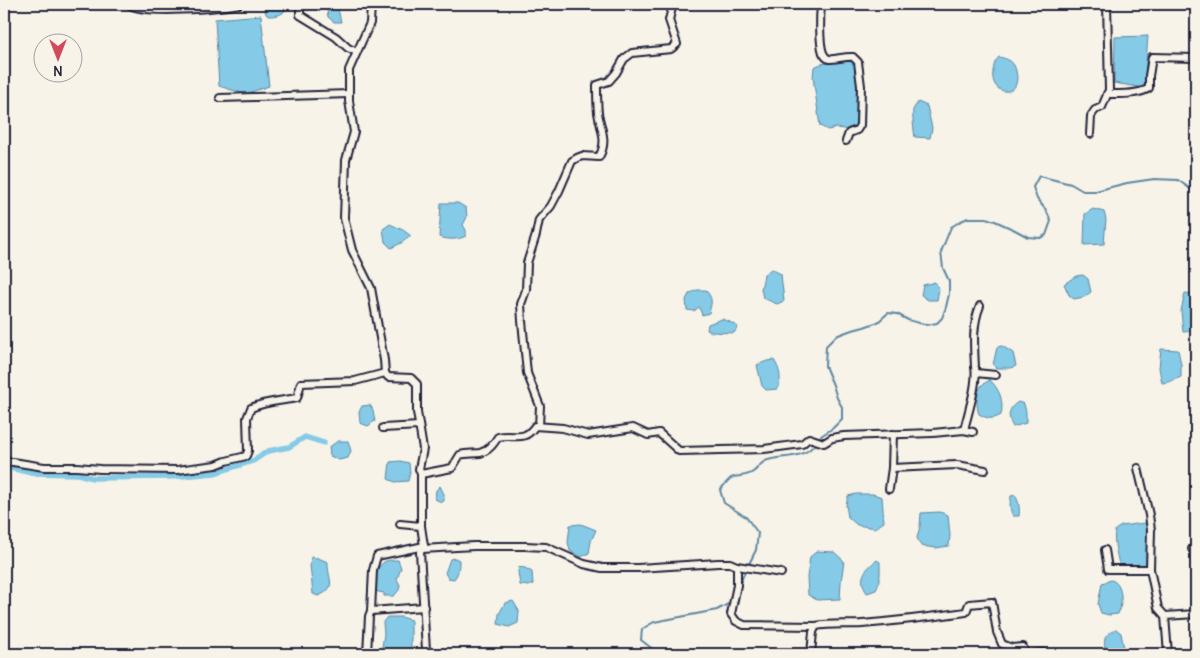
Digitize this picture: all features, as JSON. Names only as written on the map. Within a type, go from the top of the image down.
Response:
[{"type":"street","points":[[128,4],[132,7],[147,10],[161,10],[239,4]]},
{"type":"street","points":[[300,4],[300,16],[357,52]]},
{"type":"street","points":[[371,4],[370,23],[349,70],[349,94],[354,132],[346,160],[344,218],[352,250],[371,288],[385,374]]},
{"type":"street","points":[[539,426],[540,406],[527,374],[521,304],[526,290],[527,263],[539,220],[551,206],[572,161],[582,156],[599,157],[602,152],[604,146],[597,85],[609,81],[624,59],[632,53],[671,49],[677,44],[668,20],[673,4]]},
{"type":"street","points":[[821,4],[823,54],[829,59],[853,57],[858,62],[859,67],[861,86],[860,125],[857,130],[849,132],[846,141]]},
{"type":"street","points":[[1090,134],[1091,116],[1095,110],[1102,107],[1109,90],[1107,4]]},
{"type":"street","points":[[1107,94],[1128,94],[1144,91],[1148,88],[1148,76],[1152,57],[1196,58]]},
{"type":"street","points":[[220,98],[349,94]]},
{"type":"street","points":[[964,430],[976,373],[974,325],[980,306]]},
{"type":"street","points":[[976,373],[996,375]]},
{"type":"street","points":[[4,462],[44,467],[177,470],[216,465],[246,456],[248,451],[247,418],[251,408],[262,403],[297,398],[301,383],[355,381],[385,374],[388,377],[411,378],[417,384],[419,426],[423,449],[419,469],[421,474],[423,547],[420,552],[426,650],[428,654]]},
{"type":"street","points":[[384,428],[419,426]]},
{"type":"street","points":[[421,474],[452,468],[460,455],[482,453],[491,447],[498,437],[507,435],[518,437],[530,433],[535,426],[563,428],[588,435],[633,428],[648,435],[659,433],[679,451],[764,449],[802,444],[809,438],[824,443],[832,438],[844,436],[964,430],[973,432]]},
{"type":"street","points":[[889,489],[893,434]]},
{"type":"street","points":[[892,468],[957,465],[985,470]]},
{"type":"street","points":[[1138,468],[1151,530],[1150,569],[1158,608],[1165,616],[1168,654]]},
{"type":"street","points":[[400,524],[421,526]]},
{"type":"street","points":[[366,654],[373,570],[377,556],[423,547],[546,547],[584,564],[602,568],[638,568],[718,562],[781,573]]},
{"type":"street","points":[[1105,550],[1108,570],[1150,569]]},
{"type":"street","points":[[737,566],[737,585],[731,614],[736,621],[744,625],[816,626],[861,624],[966,612],[969,604],[992,602],[997,632],[1002,644],[1012,648],[1023,647],[1025,654]]},
{"type":"street","points":[[371,611],[424,607]]},
{"type":"street","points":[[1165,616],[1196,614]]},
{"type":"street","points":[[811,654],[813,632],[816,626]]},
{"type":"street","points":[[1033,654],[1043,654]]},
{"type":"water","points":[[264,4],[286,4],[286,8],[281,14],[268,16]]},
{"type":"water","points":[[326,4],[337,4],[341,22],[334,22],[328,17]]},
{"type":"water","points":[[261,15],[269,86],[245,94],[219,86],[215,19]]},
{"type":"water","points":[[1148,36],[1144,88],[1114,83],[1115,37]]},
{"type":"water","points":[[999,57],[1010,61],[1014,65],[1017,80],[1011,90],[1000,90],[993,80],[994,65]]},
{"type":"water","points":[[848,60],[856,62],[858,125],[849,130],[837,128],[828,130],[820,126],[813,77],[814,67],[821,64]]},
{"type":"water","points":[[918,102],[927,106],[932,128],[930,138],[915,137],[913,109]]},
{"type":"water","points":[[441,203],[458,203],[466,208],[467,217],[463,225],[466,230],[466,236],[453,239],[439,237]]},
{"type":"water","points":[[1093,209],[1104,212],[1106,219],[1104,244],[1084,245],[1085,214]]},
{"type":"water","points":[[390,224],[411,236],[391,248],[385,242],[383,229]]},
{"type":"water","points":[[771,269],[781,274],[784,301],[777,304],[763,298],[761,289],[764,275]]},
{"type":"water","points":[[1083,275],[1088,279],[1091,292],[1084,297],[1074,299],[1069,295],[1064,284],[1076,276]]},
{"type":"water","points":[[935,282],[939,289],[937,300],[928,300],[921,295],[923,285]]},
{"type":"water","points":[[697,290],[706,290],[710,296],[709,313],[702,315],[699,307],[694,311],[687,310],[686,300],[689,294]]},
{"type":"water","points":[[1185,293],[1196,294],[1196,331],[1183,332],[1181,311]]},
{"type":"water","points":[[722,319],[738,327],[734,333],[707,330],[708,324]]},
{"type":"water","points":[[1002,346],[1013,353],[1016,366],[996,368],[993,365],[997,347]]},
{"type":"water","points":[[1161,349],[1178,350],[1181,377],[1162,383],[1159,368]]},
{"type":"water","points":[[774,360],[780,374],[778,389],[766,390],[762,386],[757,365]]},
{"type":"water","points":[[990,380],[999,392],[1002,405],[1001,415],[995,418],[988,418],[979,414],[978,411],[977,403],[980,388]]},
{"type":"water","points":[[1018,402],[1024,404],[1026,423],[1013,427],[1009,413]]},
{"type":"water","points":[[370,405],[375,421],[368,426],[360,423],[359,412],[362,406]]},
{"type":"water","points":[[338,441],[348,441],[351,451],[348,458],[339,460],[330,456],[329,447]]},
{"type":"water","points":[[400,461],[409,463],[410,473],[408,481],[395,482],[388,479],[390,462]]},
{"type":"water","points":[[440,486],[444,494],[444,501],[441,502],[435,499],[436,490]]},
{"type":"water","points":[[873,494],[882,497],[884,522],[875,528],[857,525],[848,517],[846,505],[848,496]]},
{"type":"water","points":[[1015,495],[1019,505],[1019,516],[1013,516],[1010,508],[1011,496]]},
{"type":"water","points":[[940,512],[948,515],[949,546],[936,548],[921,546],[917,538],[921,513]]},
{"type":"water","points":[[1144,523],[1147,525],[1150,559],[1148,564],[1144,566],[1119,565],[1115,530],[1121,526]]},
{"type":"water","points":[[581,524],[596,530],[591,541],[589,553],[581,557],[570,551],[568,542],[570,525]]},
{"type":"water","points":[[817,551],[834,552],[844,561],[840,599],[817,600],[808,595],[807,577],[810,557]]},
{"type":"water","points":[[311,557],[328,562],[330,586],[328,590],[318,596],[313,594]]},
{"type":"water","points":[[455,558],[459,560],[458,572],[454,579],[448,578],[445,573],[450,559]]},
{"type":"water","points":[[398,560],[401,568],[397,579],[400,585],[399,590],[394,596],[384,596],[384,593],[374,591],[375,578],[379,566],[386,561]]},
{"type":"water","points":[[877,560],[880,562],[879,583],[876,590],[867,593],[863,583],[864,574]]},
{"type":"water","points":[[519,567],[532,572],[533,584],[529,586],[520,585]]},
{"type":"water","points":[[1111,580],[1120,589],[1121,605],[1118,614],[1109,615],[1101,613],[1098,604],[1102,583]]},
{"type":"water","points":[[513,601],[519,611],[518,623],[509,627],[498,624],[499,614],[505,603]]},
{"type":"water","points":[[387,617],[401,617],[411,620],[411,654],[381,654],[384,634],[383,622]]},
{"type":"water","points":[[1116,629],[1121,633],[1125,654],[1105,654],[1106,636]]},
{"type":"waterway","points":[[819,439],[842,419],[842,407],[825,366],[826,346],[836,336],[878,322],[888,313],[897,314],[908,320],[927,325],[937,323],[942,318],[949,294],[949,281],[943,268],[941,252],[951,227],[968,218],[986,218],[1028,237],[1040,238],[1046,235],[1051,221],[1046,210],[1037,199],[1033,187],[1039,176],[1071,184],[1083,191],[1096,191],[1127,183],[1154,179],[1178,180],[1196,193]]},
{"type":"waterway","points":[[4,468],[32,473],[78,474],[93,478],[170,477],[215,473],[253,461],[268,451],[289,447],[305,437],[324,443]]},
{"type":"waterway","points":[[740,585],[756,550],[758,533],[746,517],[724,503],[720,490],[731,478],[750,474],[765,461],[806,452],[817,442]]},
{"type":"waterway","points":[[659,654],[641,640],[642,629],[654,622],[717,610],[732,602]]}]
